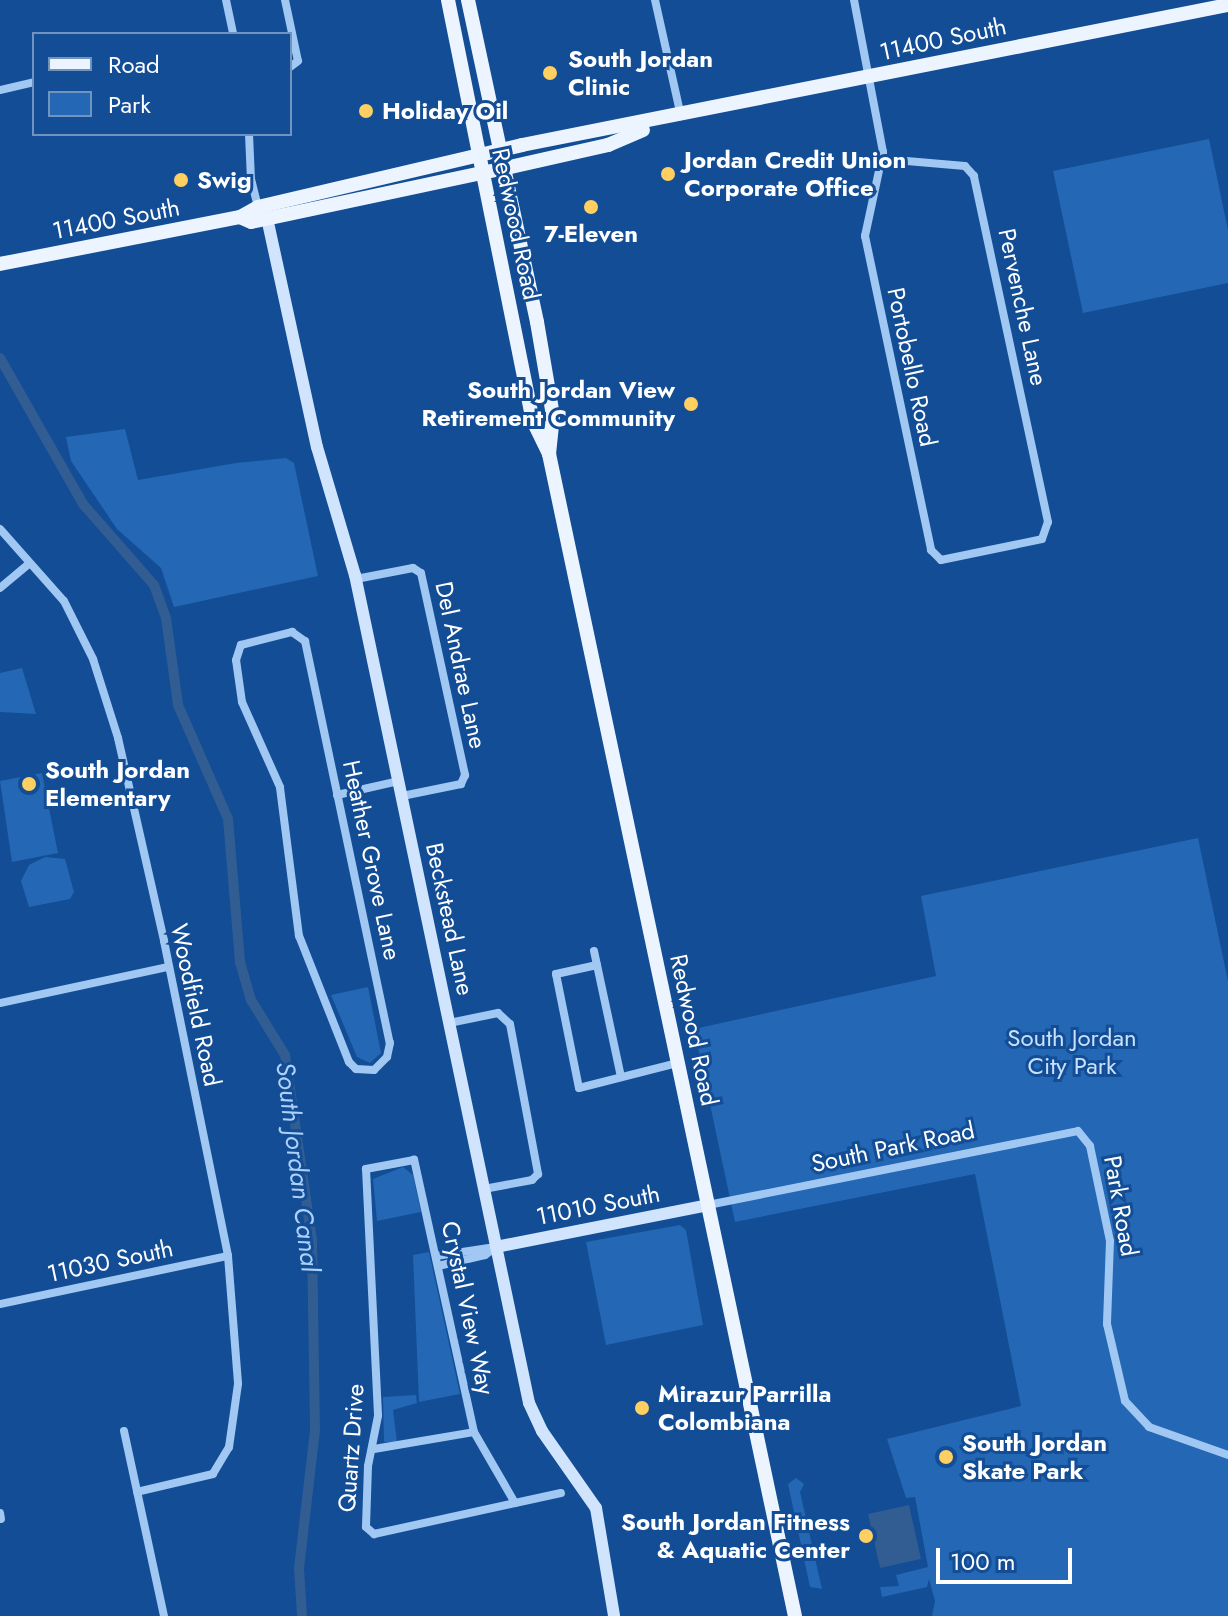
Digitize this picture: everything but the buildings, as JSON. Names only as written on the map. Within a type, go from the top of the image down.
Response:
[{"type":"main road","name":"Redwood Road","points":[[448,0],[533,421],[549,454],[795,1616]]},
{"type":"main road","name":"Redwood Road","points":[[468,0],[506,168],[553,416],[549,454]]},
{"type":"main road","name":"11400 South","points":[[0,264],[240,217],[251,222],[263,212],[502,149],[674,119],[1209,4],[1228,5]]},
{"type":"main road","name":"11400 South","points":[[263,212],[483,173],[608,145],[674,119]]},
{"type":"street","points":[[226,0],[233,32]]},
{"type":"street","points":[[285,0],[292,32]]},
{"type":"street","points":[[655,0],[674,119]]},
{"type":"street","name":"Portobello Road","points":[[854,0],[883,159],[865,236],[931,550],[941,560],[1042,539]]},
{"type":"street","points":[[292,33],[298,61],[292,66]]},
{"type":"street","points":[[0,90],[32,82]]},
{"type":"street","points":[[249,136],[251,179],[263,212]]},
{"type":"street","name":"Pervenche Lane","points":[[883,159],[965,166],[974,176],[1048,522],[1042,539]]},
{"type":"street","name":"Beckstead Lane","points":[[263,212],[314,436],[356,579],[529,1403],[542,1431],[596,1508],[614,1616]]},
{"type":"street","name":"Woodfield Road","points":[[0,529],[64,601],[93,659],[118,738],[228,1256],[238,1406],[229,1447],[213,1474],[137,1492]]},
{"type":"street","points":[[0,588],[29,564]]},
{"type":"street","name":"Del Andrae Lane","points":[[356,579],[413,568],[421,573],[465,775],[461,784],[402,796]]},
{"type":"street","name":"Heather Grove Lane","points":[[298,635],[305,641],[337,795],[390,1043],[381,1066],[365,1071],[353,1067],[299,936],[280,787],[242,702],[236,660],[246,642],[298,635]]},
{"type":"street","points":[[337,795],[399,781]]},
{"type":"street","points":[[594,951],[621,1077]]},
{"type":"street","points":[[597,965],[556,974],[579,1088],[678,1063]]},
{"type":"street","points":[[0,1003],[168,967]]},
{"type":"street","points":[[449,1023],[503,1014],[510,1024],[539,1167],[532,1180],[484,1189]]},
{"type":"street","name":"South Park Road","points":[[708,1205],[1071,1130],[1086,1135]]},
{"type":"street","name":"Park Road","points":[[1086,1135],[1112,1256],[1107,1324],[1125,1401],[1149,1427],[1228,1455]]},
{"type":"street","name":"Crystal View Way","points":[[366,1169],[414,1160],[474,1432],[515,1503]]},
{"type":"street","name":"Quartz Drive","points":[[366,1169],[378,1416],[374,1449],[368,1466],[366,1527],[374,1534],[561,1493]]},
{"type":"street","name":"11010 South","points":[[437,1261],[708,1205]]},
{"type":"street","name":"11030 South","points":[[0,1304],[228,1256]]},
{"type":"street","points":[[124,1431],[164,1616]]},
{"type":"street","points":[[374,1449],[474,1432]]},
{"type":"green space","points":[[1209,139],[1228,230],[1228,283],[1083,313],[1053,171]]},
{"type":"green space","points":[[125,429],[138,480],[236,463],[286,458],[294,463],[318,576],[174,607],[161,568],[117,529],[71,461],[66,437]]},
{"type":"green space","points":[[22,668],[36,714],[0,712],[0,673]]},
{"type":"green space","points":[[42,773],[58,853],[12,862],[0,781]]},
{"type":"green space","name":"South Jordan City Park","points":[[1198,838],[1228,981],[1228,1616],[932,1616],[935,1601],[929,1579],[927,1587],[882,1597],[880,1587],[899,1586],[896,1575],[928,1567],[915,1497],[906,1498],[887,1439],[1021,1406],[975,1174],[735,1222],[694,1029],[936,976],[921,896]]},
{"type":"green space","points":[[45,857],[65,859],[74,892],[70,899],[29,907],[21,881],[29,865]]},
{"type":"green space","points":[[368,987],[381,1053],[370,1063],[357,1057],[331,995]]},
{"type":"green space","points":[[403,1167],[413,1175],[421,1212],[377,1221],[373,1179]]},
{"type":"green space","points":[[680,1225],[686,1230],[703,1325],[606,1345],[586,1242]]},
{"type":"green space","points":[[429,1252],[460,1394],[419,1402],[413,1255]]},
{"type":"green space","points":[[416,1395],[417,1403],[393,1410],[397,1442],[384,1442],[383,1397]]},
{"type":"green space","points":[[796,1478],[804,1484],[800,1492],[822,1589],[810,1587],[788,1484]]},
{"type":"shaded area","points":[[909,1505],[921,1559],[880,1568],[868,1514]]},
{"type":"waterway","name":"South Jordan Canal","points":[[0,358],[83,504],[154,585],[166,618],[178,705],[228,819],[240,962],[251,1000],[285,1055],[312,1241],[315,1430],[299,1568],[302,1616]]},
{"type":"place","name":"South Jordan Clinic","points":[[550,73]]},
{"type":"place","name":"Holiday Oil","points":[[366,111]]},
{"type":"place","name":"Jordan Credit Union Corporate Office","points":[[668,174]]},
{"type":"place","name":"Swig","points":[[181,180]]},
{"type":"place","name":"7-Eleven","points":[[591,207]]},
{"type":"place","name":"South Jordan View Retirement Community","points":[[691,404]]},
{"type":"place","name":"South Jordan Elementary","points":[[29,784]]},
{"type":"place","name":"Mirazur Parrilla Colombiana","points":[[642,1408]]},
{"type":"place","name":"South Jordan Skate Park","points":[[946,1457]]},
{"type":"place","name":"South Jordan Fitness & Aquatic Center","points":[[866,1536]]}]
